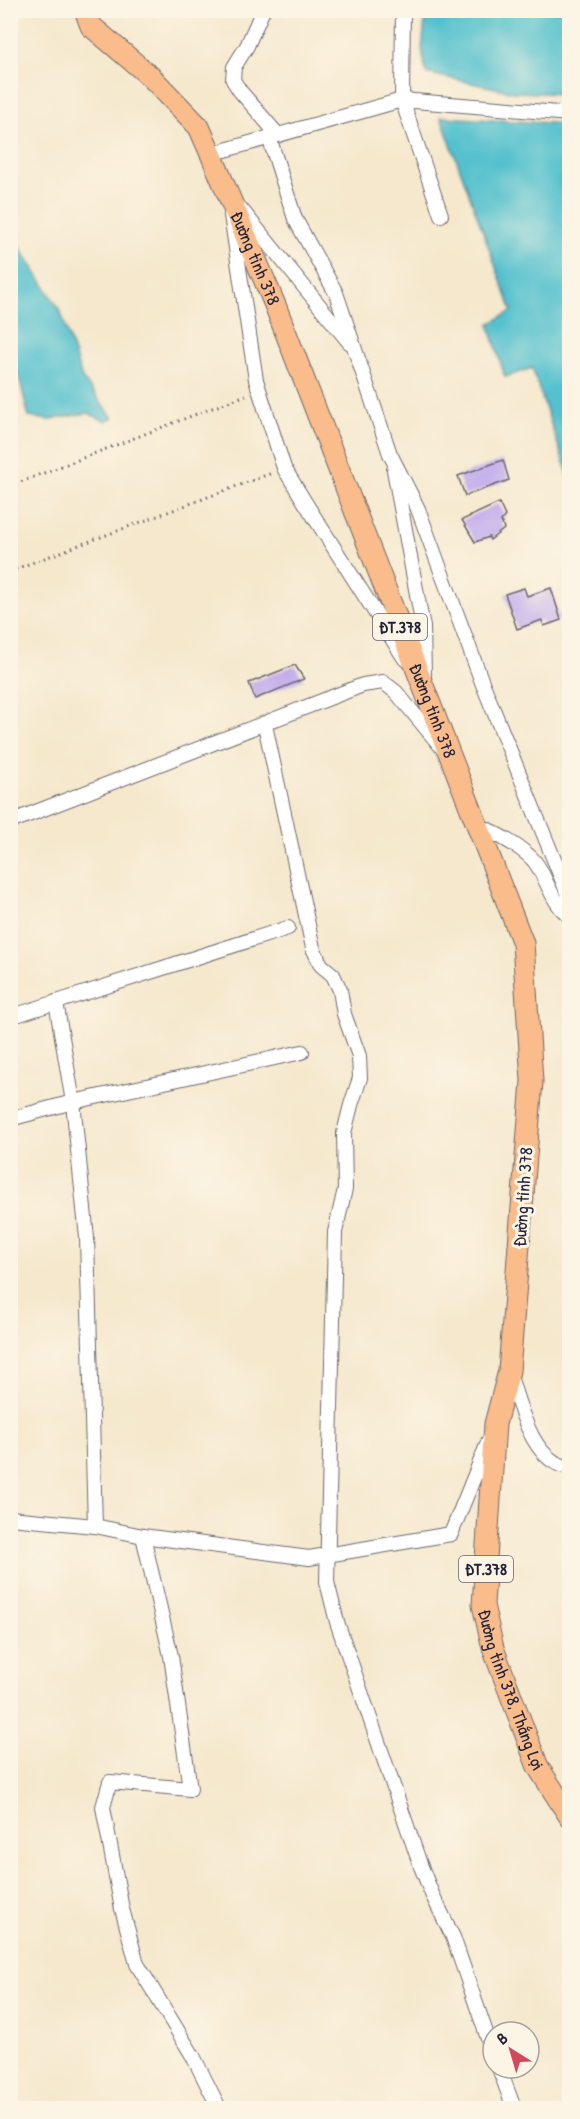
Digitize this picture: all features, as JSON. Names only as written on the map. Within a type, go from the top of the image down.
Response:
[{"type":"main road","name":"Đường tỉnh 378","points":[[85,10],[91,26],[150,77],[199,127],[279,316],[523,943],[532,1081],[514,1305]]},
{"type":"main road","name":"Đường tỉnh 378, Thắng Lợi","points":[[514,1305],[509,1371],[495,1424],[483,1605],[493,1648],[538,1767],[570,1817]]},
{"type":"street","points":[[263,10],[247,46],[234,67],[233,80],[274,136],[296,219],[336,293],[390,454],[423,627],[424,689]]},
{"type":"street","points":[[404,10],[402,100],[441,215]]},
{"type":"street","points":[[211,154],[402,100],[570,114]]},
{"type":"street","points":[[228,192],[356,351]]},
{"type":"street","points":[[228,192],[259,390],[284,468],[424,689]]},
{"type":"street","points":[[390,454],[418,508],[482,682],[570,898]]},
{"type":"street","points":[[10,822],[363,685],[383,682],[396,692],[451,758]]},
{"type":"street","points":[[265,724],[313,948],[321,965],[333,975],[340,990],[344,1014],[359,1056],[360,1078],[344,1133],[345,1189],[335,1232],[327,1582],[337,1622],[420,1864],[453,1936],[482,2020]]},
{"type":"street","points":[[476,823],[527,854],[535,862],[561,909],[570,916]]},
{"type":"street","points":[[10,1017],[288,928]]},
{"type":"street","points":[[56,1002],[73,1102],[87,1238],[95,1526]]},
{"type":"street","points":[[10,1119],[73,1102],[302,1052]]},
{"type":"street","points":[[509,1371],[524,1419],[545,1457],[561,1466],[570,1467]]},
{"type":"street","points":[[10,1518],[95,1526],[143,1536],[309,1558],[451,1534],[495,1424]]},
{"type":"street","points":[[143,1536],[171,1656],[190,1789],[111,1782],[104,1807],[122,1909],[137,1964],[193,2056],[219,2109]]},
{"type":"street","points":[[503,2080],[514,2109]]},
{"type":"path","points":[[10,486],[259,390]]},
{"type":"path","points":[[10,572],[284,468]]},
{"type":"water","points":[[426,11],[569,11],[569,94],[514,92],[426,73],[422,49]]},
{"type":"water","points":[[441,117],[569,124],[569,477],[532,368],[505,377],[489,324],[512,311]]},
{"type":"water","points":[[11,233],[60,310],[82,378],[113,418],[105,421],[88,413],[49,420],[29,417],[11,345]]},
{"type":"building","points":[[503,460],[509,480],[465,496],[458,476]]},
{"type":"building","points":[[499,503],[505,516],[501,521],[504,529],[490,540],[489,537],[475,542],[462,520]]},
{"type":"building","points":[[524,588],[527,596],[551,588],[561,620],[544,626],[542,620],[517,629],[505,594]]},
{"type":"building","points":[[295,665],[304,679],[255,699],[249,683]]}]
